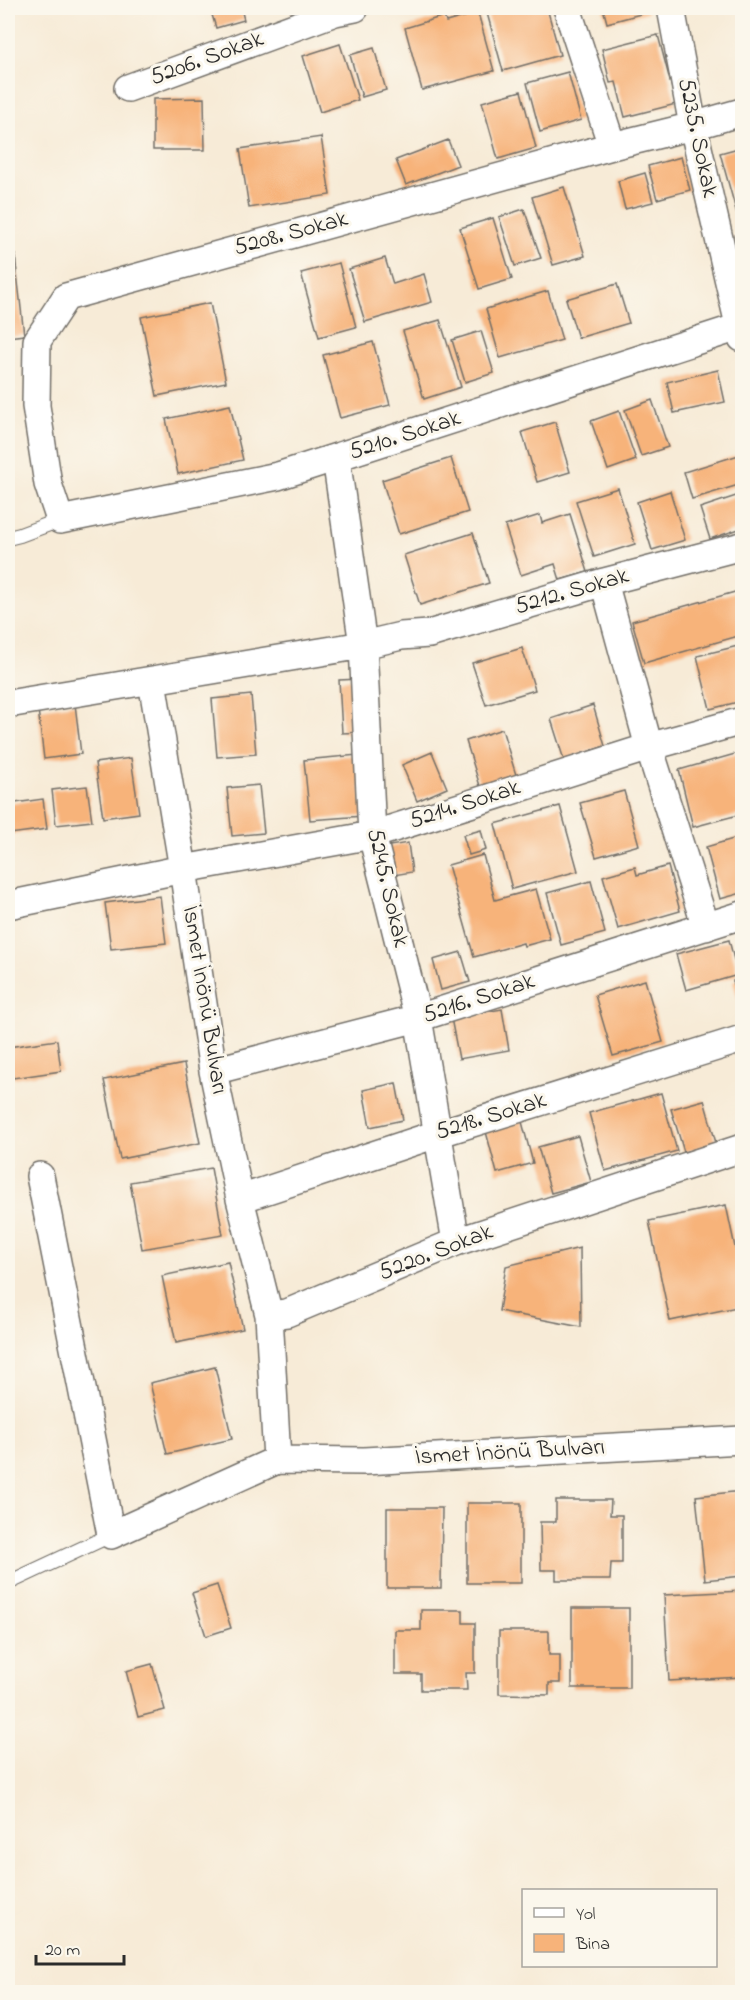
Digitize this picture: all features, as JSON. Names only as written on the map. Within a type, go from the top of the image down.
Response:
[{"type":"street","points":[[567,8],[612,146]]},
{"type":"street","name":"5235. Sokak","points":[[671,8],[693,126],[741,330]]},
{"type":"street","name":"5206. Sokak","points":[[128,88],[341,9]]},
{"type":"street","name":"5208. Sokak","points":[[60,520],[48,484],[36,406],[37,341],[66,297],[742,112]]},
{"type":"street","name":"5210. Sokak","points":[[60,520],[278,476],[741,330]]},
{"type":"street","name":"5245. Sokak","points":[[336,458],[363,645],[372,835],[418,1018],[456,1242]]},
{"type":"street","name":"5212. Sokak","points":[[8,704],[363,645],[401,636],[429,634],[604,582],[742,546]]},
{"type":"street","points":[[604,582],[649,747],[706,927]]},
{"type":"street","name":"İsmet İnönü Bulvarı","points":[[152,681],[213,1071],[240,1199],[269,1315]]},
{"type":"street","name":"5214. Sokak","points":[[8,905],[183,869],[372,835],[649,747],[742,721]]},
{"type":"street","name":"5216. Sokak","points":[[213,1071],[418,1018],[742,915]]},
{"type":"street","name":"5218. Sokak","points":[[240,1199],[437,1134],[742,1039]]},
{"type":"street","name":"5220. Sokak","points":[[269,1315],[287,1313],[456,1242],[742,1148]]},
{"type":"street","points":[[40,1176],[111,1535],[277,1460],[269,1315]]},
{"type":"street","name":"İsmet İnönü Bulvarı","points":[[277,1460],[364,1461],[742,1440]]},
{"type":"lane","points":[[8,538],[60,520]]},
{"type":"lane","points":[[8,1583],[111,1535]]},
{"type":"building","points":[[210,8],[241,8],[244,20],[216,28]]},
{"type":"building","points":[[509,8],[547,8],[560,55],[503,71],[487,13]]},
{"type":"building","points":[[603,8],[647,8],[648,12],[607,23]]},
{"type":"building","points":[[478,13],[494,71],[422,90],[405,28],[444,16],[446,22]]},
{"type":"building","points":[[658,35],[676,104],[625,117],[616,82],[610,83],[602,49]]},
{"type":"building","points":[[340,44],[358,100],[320,112],[303,56]]},
{"type":"building","points":[[374,48],[386,90],[362,97],[350,55]]},
{"type":"building","points":[[568,72],[581,120],[540,132],[527,83]]},
{"type":"building","points":[[521,91],[536,148],[498,159],[482,102]]},
{"type":"building","points":[[204,98],[205,150],[153,150],[153,99]]},
{"type":"building","points":[[321,137],[330,195],[249,208],[240,149]]},
{"type":"building","points":[[448,140],[458,165],[406,185],[396,160]]},
{"type":"building","points":[[742,147],[742,212],[737,214],[720,153]]},
{"type":"building","points":[[681,157],[690,190],[657,199],[648,166]]},
{"type":"building","points":[[645,173],[653,202],[625,209],[618,181]]},
{"type":"building","points":[[564,187],[585,256],[553,265],[532,197]]},
{"type":"building","points":[[524,209],[541,258],[515,266],[499,217]]},
{"type":"building","points":[[493,218],[512,279],[479,289],[460,228]]},
{"type":"building","points":[[14,246],[24,335],[8,337],[8,247]]},
{"type":"building","points":[[385,258],[393,284],[424,274],[432,302],[365,322],[349,269]]},
{"type":"building","points":[[339,263],[356,327],[319,337],[301,273]]},
{"type":"building","points":[[617,284],[629,323],[578,338],[566,299]]},
{"type":"building","points":[[548,291],[562,340],[500,358],[486,309]]},
{"type":"building","points":[[210,303],[226,382],[157,396],[141,317]]},
{"type":"building","points":[[440,320],[461,387],[424,399],[403,331]]},
{"type":"building","points":[[481,331],[494,373],[465,382],[452,340]]},
{"type":"building","points":[[373,342],[390,405],[340,418],[323,355]]},
{"type":"building","points":[[718,370],[725,402],[674,413],[667,382]]},
{"type":"building","points":[[652,400],[668,447],[641,456],[625,410]]},
{"type":"building","points":[[230,405],[243,460],[178,474],[166,419]]},
{"type":"building","points":[[619,411],[636,460],[608,470],[591,421]]},
{"type":"building","points":[[555,422],[570,472],[537,482],[522,432]]},
{"type":"building","points":[[742,454],[742,484],[692,499],[684,472]]},
{"type":"building","points":[[451,458],[468,512],[399,534],[382,480]]},
{"type":"building","points":[[618,488],[635,544],[594,557],[576,501]]},
{"type":"building","points":[[670,491],[685,540],[652,550],[637,502]]},
{"type":"building","points":[[742,494],[742,528],[710,539],[700,508]]},
{"type":"building","points":[[570,514],[588,572],[560,580],[555,564],[521,575],[505,526],[540,515],[542,523]]},
{"type":"building","points":[[473,533],[489,583],[420,605],[404,555]]},
{"type":"building","points":[[742,590],[742,635],[644,663],[632,621]]},
{"type":"building","points":[[742,645],[742,701],[710,709],[697,656]]},
{"type":"building","points":[[522,648],[535,690],[486,705],[472,663]]},
{"type":"building","points":[[360,679],[363,732],[342,733],[339,680]]},
{"type":"building","points":[[251,695],[256,754],[217,757],[212,699]]},
{"type":"building","points":[[75,704],[81,754],[44,759],[38,709]]},
{"type":"building","points":[[593,705],[605,746],[564,760],[551,719]]},
{"type":"building","points":[[502,729],[516,775],[480,786],[466,741]]},
{"type":"building","points":[[432,752],[447,788],[417,801],[402,765]]},
{"type":"building","points":[[742,752],[742,814],[693,827],[679,770]]},
{"type":"building","points":[[358,755],[363,816],[310,820],[304,760]]},
{"type":"building","points":[[131,758],[139,813],[103,818],[95,763]]},
{"type":"building","points":[[259,785],[264,833],[232,836],[227,788]]},
{"type":"building","points":[[87,786],[92,821],[56,825],[52,790]]},
{"type":"building","points":[[624,791],[639,845],[596,857],[580,803]]},
{"type":"building","points":[[43,799],[47,829],[10,834],[8,804]]},
{"type":"building","points":[[560,806],[578,871],[512,889],[495,824]]},
{"type":"building","points":[[481,830],[486,850],[469,855],[463,835]]},
{"type":"building","points":[[740,837],[742,893],[720,899],[706,847]]},
{"type":"building","points":[[408,843],[412,872],[388,876],[383,847]]},
{"type":"building","points":[[483,855],[495,900],[536,889],[550,939],[524,946],[523,943],[474,957],[448,865]]},
{"type":"building","points":[[668,866],[680,911],[618,929],[603,876],[635,867],[637,875]]},
{"type":"building","points":[[591,881],[605,933],[561,945],[547,893]]},
{"type":"building","points":[[160,896],[166,943],[111,949],[105,903]]},
{"type":"building","points":[[729,940],[738,975],[686,990],[676,954]]},
{"type":"building","points":[[461,952],[470,982],[441,990],[433,960]]},
{"type":"building","points":[[742,978],[742,1013],[733,981]]},
{"type":"building","points":[[645,980],[663,1042],[613,1056],[595,995]]},
{"type":"building","points":[[502,1009],[509,1050],[459,1059],[451,1018]]},
{"type":"building","points":[[57,1040],[61,1071],[13,1078],[8,1047]]},
{"type":"building","points":[[184,1064],[200,1143],[120,1159],[104,1080]]},
{"type":"building","points":[[396,1083],[403,1120],[370,1127],[363,1090]]},
{"type":"building","points":[[661,1093],[677,1151],[605,1171],[589,1113]]},
{"type":"building","points":[[704,1100],[716,1143],[684,1152],[671,1109]]},
{"type":"building","points":[[521,1118],[533,1163],[497,1173],[485,1128]]},
{"type":"building","points":[[578,1136],[591,1182],[551,1193],[538,1147]]},
{"type":"building","points":[[211,1168],[223,1235],[142,1249],[130,1182]]},
{"type":"building","points":[[726,1205],[742,1280],[742,1306],[670,1321],[649,1221]]},
{"type":"building","points":[[580,1248],[581,1327],[499,1311],[506,1266]]},
{"type":"building","points":[[228,1262],[243,1329],[176,1343],[162,1276]]},
{"type":"building","points":[[215,1367],[232,1439],[167,1454],[150,1383]]},
{"type":"building","points":[[742,1491],[742,1576],[705,1580],[696,1496]]},
{"type":"building","points":[[556,1500],[611,1500],[610,1515],[622,1515],[622,1563],[611,1563],[610,1580],[556,1580],[556,1570],[541,1570],[540,1522],[556,1522]]},
{"type":"building","points":[[467,1503],[521,1503],[521,1583],[467,1583]]},
{"type":"building","points":[[387,1508],[442,1508],[441,1588],[387,1588]]},
{"type":"building","points":[[217,1585],[231,1628],[206,1636],[192,1593]]},
{"type":"building","points":[[742,1591],[742,1677],[669,1681],[664,1595]]},
{"type":"building","points":[[572,1608],[629,1608],[629,1688],[572,1688]]},
{"type":"building","points":[[421,1610],[463,1610],[463,1623],[475,1623],[475,1673],[466,1673],[467,1690],[421,1690],[421,1674],[395,1674],[395,1630],[421,1630]]},
{"type":"building","points":[[499,1631],[549,1631],[549,1655],[560,1655],[560,1683],[549,1683],[549,1695],[499,1694]]},
{"type":"building","points":[[152,1664],[165,1710],[138,1717],[126,1671]]}]
